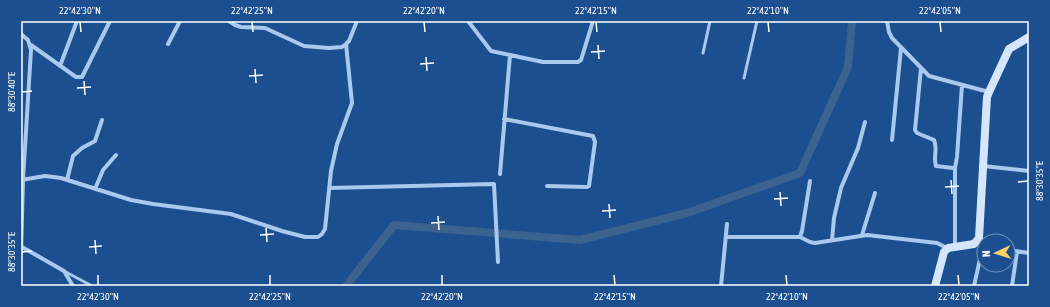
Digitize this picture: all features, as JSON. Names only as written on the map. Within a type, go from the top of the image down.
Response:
[{"type":"street","points":[[60,66],[77,21]]},
{"type":"street","points":[[21,34],[30,44],[60,66],[76,77],[82,77],[110,21]]},
{"type":"street","points":[[168,44],[180,21]]},
{"type":"street","points":[[229,21],[241,27],[265,28],[304,46],[329,48],[346,44],[349,41],[357,21]]},
{"type":"street","points":[[468,21],[490,50],[545,62],[578,62],[581,60],[593,21]]},
{"type":"street","points":[[887,21],[892,38],[932,78],[989,92]]},
{"type":"street","points":[[979,233],[986,103],[989,92],[1009,49],[1029,37]]},
{"type":"street","points":[[21,253],[22,180],[31,57],[30,44]]},
{"type":"street","points":[[22,180],[51,176],[131,200],[231,214],[282,231],[313,238],[318,237],[325,229],[331,171],[337,144],[352,103],[346,44]]},
{"type":"street","points":[[892,140],[901,48]]},
{"type":"street","points":[[500,174],[510,55]]},
{"type":"street","points":[[921,68],[915,130],[917,133],[934,140],[936,144],[934,162],[936,166],[954,168]]},
{"type":"street","points":[[951,247],[954,168],[957,157],[962,85]]},
{"type":"street","points":[[504,119],[568,130],[593,136],[595,142],[589,186],[547,186]]},
{"type":"street","points":[[67,180],[73,156],[82,148],[95,141],[102,120]]},
{"type":"street","points":[[832,240],[834,218],[841,188],[858,148],[865,122]]},
{"type":"street","points":[[95,189],[103,170],[116,155]]},
{"type":"street","points":[[983,166],[1029,172]]},
{"type":"street","points":[[800,237],[810,181]]},
{"type":"street","points":[[329,188],[494,184],[498,262]]},
{"type":"street","points":[[862,235],[875,193]]},
{"type":"street","points":[[721,286],[727,224]]},
{"type":"street","points":[[726,237],[800,237],[813,243],[862,235],[937,243],[951,247],[976,244]]},
{"type":"street","points":[[22,246],[64,271],[73,286]]},
{"type":"street","points":[[935,286],[944,252],[951,247]]},
{"type":"street","points":[[1012,286],[1017,252],[1029,253]]},
{"type":"street","points":[[974,286],[976,273]]},
{"type":"lane","points":[[703,53],[710,21]]},
{"type":"lane","points":[[744,78],[758,21]]},
{"type":"lane","points":[[64,271],[92,286]]},
{"type":"waterway","points":[[346,286],[394,225],[580,240],[687,213],[800,173],[848,67],[852,21]]}]
